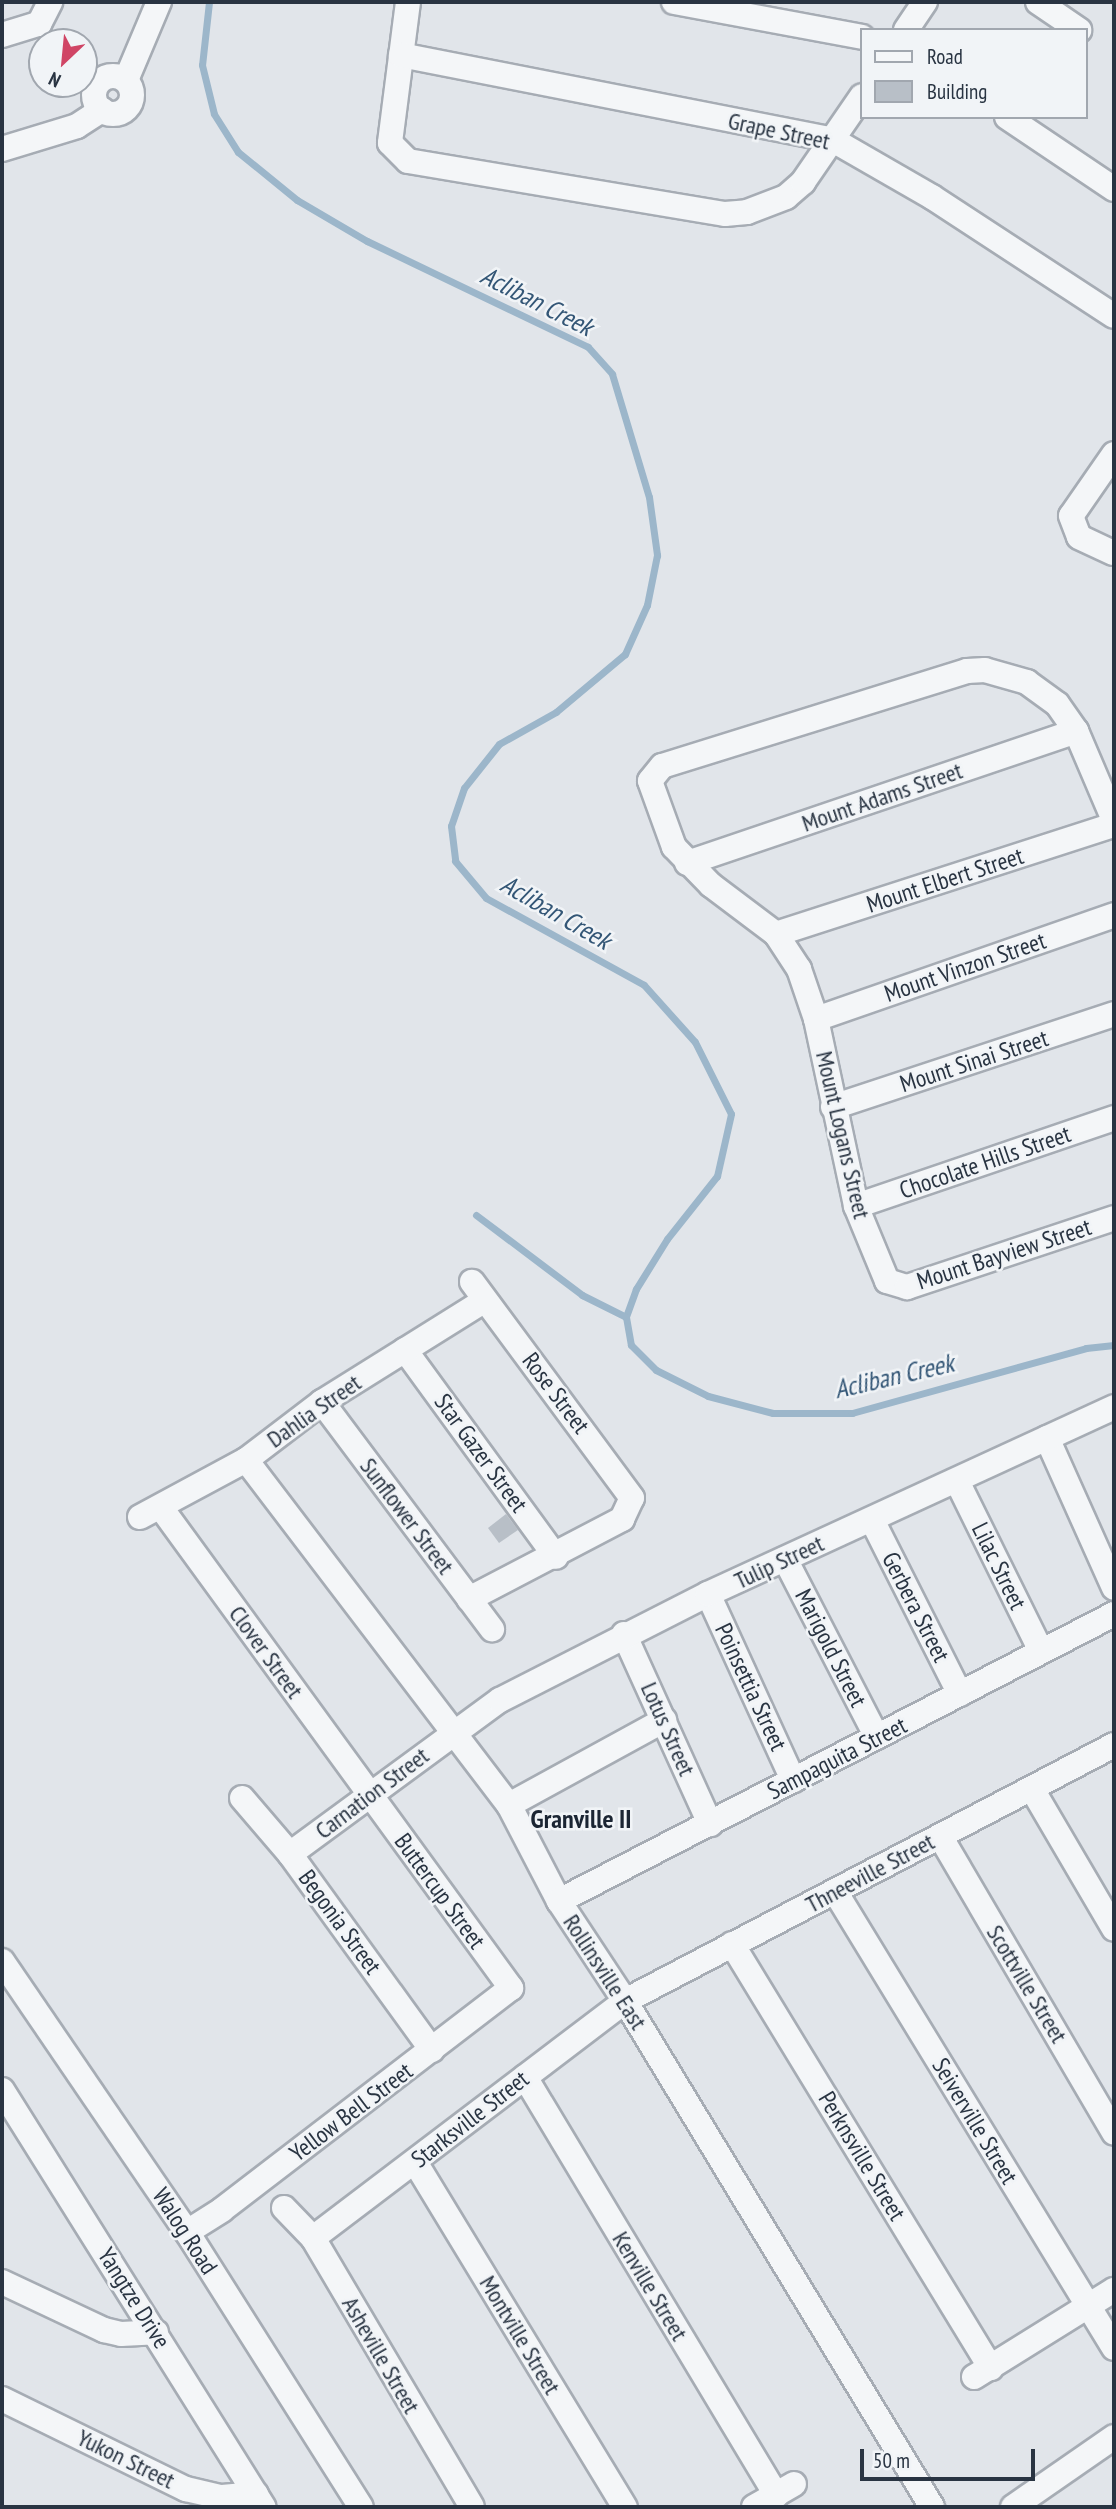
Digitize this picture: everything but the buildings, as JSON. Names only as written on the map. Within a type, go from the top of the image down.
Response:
[{"type":"street","points":[[2,35],[38,24],[50,2]]},
{"type":"street","points":[[2,149],[77,126],[102,110],[94,92],[100,80],[114,75],[126,80],[159,2]]},
{"type":"street","points":[[408,2],[390,136],[393,150],[408,161],[726,214],[768,206],[786,197],[833,140],[860,99]]},
{"type":"street","points":[[674,2],[796,13],[860,36]]},
{"type":"street","points":[[907,28],[925,2]]},
{"type":"street","points":[[1038,2],[1076,28]]},
{"type":"street","name":"Grape Street","points":[[401,55],[833,140],[932,197],[1114,316]]},
{"type":"street","points":[[1010,119],[1114,189]]},
{"type":"street","points":[[1114,454],[1076,505],[1072,528],[1079,537],[1114,553]]},
{"type":"street","points":[[687,863],[662,821],[650,789],[652,774],[662,766],[967,671],[1007,674],[1027,682],[1057,704],[1076,731],[1114,820]]},
{"type":"street","name":"Mount Adams Street","points":[[687,863],[1076,731]]},
{"type":"street","name":"Mount Elbert Street","points":[[776,934],[1114,825]]},
{"type":"street","name":"Mount Logans Street","points":[[687,863],[776,934],[799,969],[816,1019],[856,1206],[884,1276],[893,1285]]},
{"type":"street","name":"Mount Vinzon Street","points":[[816,1019],[1114,915]]},
{"type":"street","name":"Mount Sinai Street","points":[[833,1107],[1114,1014]]},
{"type":"street","name":"Chocolate Hills Street","points":[[856,1206],[1114,1118]]},
{"type":"street","name":"Mount Bayview Street","points":[[893,1285],[907,1287],[1114,1218]]},
{"type":"street","name":"Dahlia Street","points":[[151,1513],[246,1460],[322,1402],[405,1350],[479,1291]]},
{"type":"street","name":"Rose Street","points":[[479,1291],[629,1490],[631,1507],[622,1519],[556,1557]]},
{"type":"street","name":"Star Gazer Street","points":[[405,1350],[556,1557]]},
{"type":"street","name":"Sunflower Street","points":[[322,1402],[492,1629]]},
{"type":"street","name":"Tulip Street","points":[[453,1732],[500,1700],[624,1634],[1114,1407]]},
{"type":"street","points":[[1047,1438],[1114,1588]]},
{"type":"street","name":"Rollinsville East","points":[[246,1460],[509,1805],[559,1901],[625,2001],[932,2507]]},
{"type":"street","name":"Lilac Street","points":[[957,1480],[1041,1651]]},
{"type":"street","name":"Clover Street","points":[[151,1513],[370,1794]]},
{"type":"street","name":"Gerbera Street","points":[[872,1520],[960,1694]]},
{"type":"street","points":[[469,1599],[556,1557]]},
{"type":"street","name":"Marigold Street","points":[[785,1559],[877,1737]]},
{"type":"street","name":"Poinsettia Street","points":[[708,1594],[793,1780]]},
{"type":"street","name":"Sampaguita Street","points":[[559,1901],[1114,1614]]},
{"type":"street","name":"Lotus Street","points":[[624,1634],[710,1824]]},
{"type":"street","points":[[509,1805],[664,1720]]},
{"type":"street","name":"Carnation Street","points":[[290,1854],[453,1732]]},
{"type":"street","name":"Thneeville Street","points":[[625,2001],[836,1893],[1114,1745]]},
{"type":"street","points":[[1032,1789],[1114,1929]]},
{"type":"street","name":"Buttercup Street","points":[[370,1794],[511,1988]]},
{"type":"street","name":"Begonia Street","points":[[242,1798],[290,1854],[432,2050]]},
{"type":"street","name":"Scottville Street","points":[[940,1836],[1114,2133]]},
{"type":"street","name":"Seiverville Street","points":[[836,1893],[1114,2348]]},
{"type":"street","name":"Perknsville Street","points":[[732,1944],[983,2372],[1088,2307]]},
{"type":"street","name":"Walog Road","points":[[2,1961],[187,2232],[361,2507]]},
{"type":"street","name":"Yellow Bell Street","points":[[187,2232],[222,2210],[511,1988]]},
{"type":"street","name":"Starksville Street","points":[[313,2238],[625,2001]]},
{"type":"street","name":"Kenville Street","points":[[525,2077],[785,2489],[754,2507]]},
{"type":"street","name":"Yangtze Drive","points":[[4,2099],[156,2332],[260,2501]]},
{"type":"street","name":"Montville Street","points":[[415,2162],[625,2507]]},
{"type":"street","name":"Asheville Street","points":[[284,2207],[313,2238],[472,2507]]},
{"type":"street","points":[[2,2282],[104,2330],[129,2334],[156,2332]]},
{"type":"street","points":[[1088,2307],[1114,2290]]},
{"type":"street","name":"Yukon Street","points":[[2,2399],[186,2488],[222,2497],[260,2501]]},
{"type":"street","points":[[1013,2507],[1114,2437]]},
{"type":"waterway","name":"Acliban Creek","points":[[209,2],[202,65],[214,114],[238,152],[297,200],[367,241],[588,347],[612,374],[649,497],[657,555],[647,605],[625,654],[556,712],[499,744],[464,788],[451,826],[455,861],[486,898],[644,985],[695,1042],[731,1114],[717,1176],[667,1239],[636,1289],[626,1317],[631,1345],[656,1370],[708,1396],[773,1413],[852,1413],[1086,1348],[1114,1345]]},
{"type":"waterway","points":[[476,1215],[582,1295],[626,1317]]},
{"type":"district","name":"Granville II","points":[[581,1819]]}]
